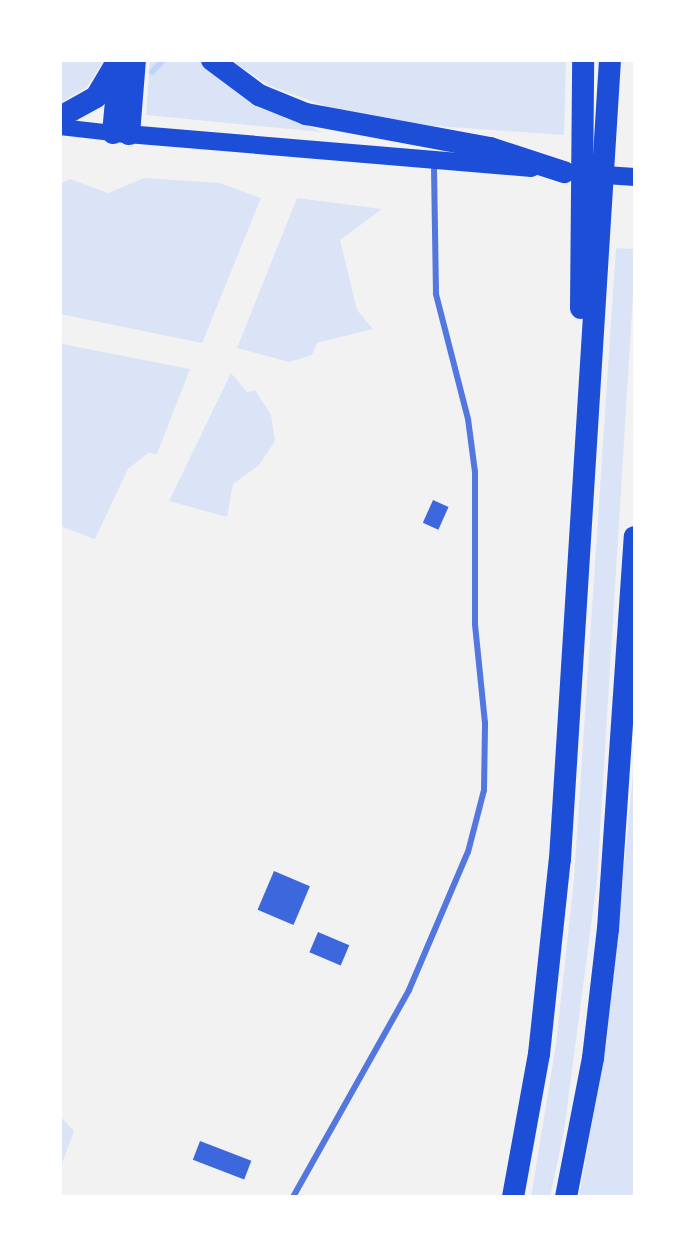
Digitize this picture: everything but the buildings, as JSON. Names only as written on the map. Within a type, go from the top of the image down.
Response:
[{"type":"highway","points":[[60,117],[96,97],[119,60]]},
{"type":"highway","points":[[119,60],[121,133]]},
{"type":"highway","points":[[121,133],[135,60]]},
{"type":"highway","points":[[212,60],[259,95],[319,118],[490,148],[564,172]]},
{"type":"highway","points":[[583,60],[591,234]]},
{"type":"highway","points":[[513,1197],[539,1054],[559,881],[581,530],[591,234],[610,60]]},
{"type":"highway","points":[[566,1197],[593,1058],[608,929],[635,537]]},
{"type":"main road","points":[[60,127],[434,157],[635,177]]},
{"type":"lane","points":[[293,1197],[409,990],[468,852],[484,790],[485,723],[475,624],[475,472],[468,419],[436,294],[434,157]]},
{"type":"shaded area","points":[[60,60],[104,60],[87,87],[60,103]]},
{"type":"shaded area","points":[[150,60],[198,60],[240,95],[322,132],[146,115]]},
{"type":"shaded area","points":[[230,60],[566,60],[564,135],[434,126],[344,113],[270,86]]},
{"type":"shaded area","points":[[144,178],[220,183],[261,198],[202,343],[60,314],[60,184],[70,179],[108,193]]},
{"type":"shaded area","points":[[297,198],[382,209],[340,240],[357,310],[373,329],[317,343],[312,355],[289,362],[237,348]]},
{"type":"shaded area","points":[[616,248],[635,249],[635,262],[597,880],[564,1131],[550,1197],[531,1197],[556,1044],[574,879]]},
{"type":"shaded area","points":[[62,344],[190,369],[157,454],[148,453],[128,469],[95,539],[60,526]]},
{"type":"shaded area","points":[[231,373],[247,392],[255,390],[271,415],[275,441],[259,465],[233,484],[227,517],[169,501]]},
{"type":"shaded area","points":[[635,754],[635,1197],[579,1197],[607,1038]]},
{"type":"shaded area","points":[[60,1116],[74,1131],[60,1169]]},
{"type":"waterway","points":[[152,72],[163,60]]}]
